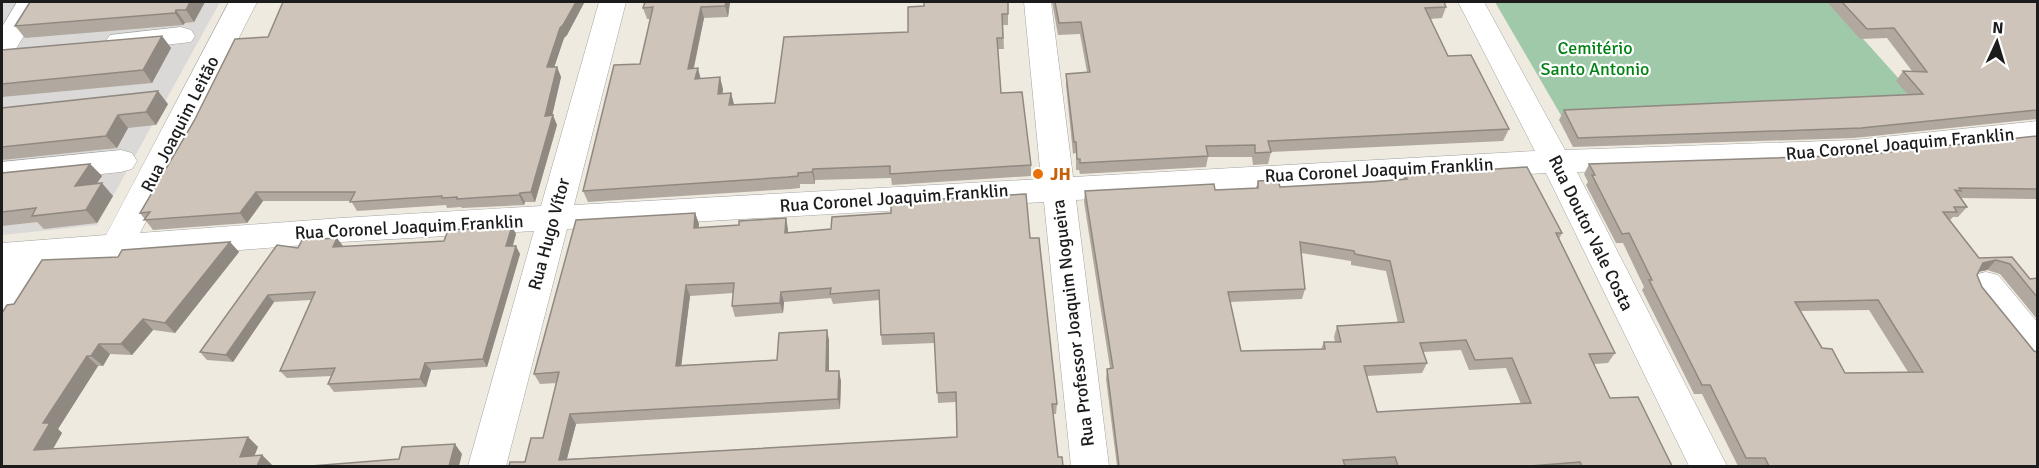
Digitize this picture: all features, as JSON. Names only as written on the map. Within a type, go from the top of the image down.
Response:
[{"type":"street","points":[[2,50],[32,2]]},
{"type":"street","name":"Rua Joaquim Leitão","points":[[116,247],[243,2]]},
{"type":"street","name":"Rua Hugo Vítor","points":[[488,466],[612,2]]},
{"type":"street","name":"Rua Professor Joaquim Nogueira","points":[[1037,2],[1090,466]]},
{"type":"street","name":"Rua Doutor Vale Costa","points":[[1471,2],[1556,160],[1708,466]]},
{"type":"street","points":[[97,43],[181,36]]},
{"type":"street","points":[[2,50],[37,49]]},
{"type":"street","name":"Rua Coronel Joaquim Franklin","points":[[16,255],[341,230],[552,220],[1057,188],[1556,160],[1629,160],[1854,151],[2037,132]]},
{"type":"street","points":[[2,172],[121,161]]},
{"type":"street","points":[[2,299],[16,255]]},
{"type":"street","points":[[1986,285],[2037,349]]},
{"type":"shaded area","points":[[2,2],[220,2],[97,225],[2,235]]},
{"type":"green space","name":"Cemitério Santo Antonio","points":[[1495,2],[1830,2],[1918,100],[1562,117]]},
{"type":"building","points":[[30,2],[190,2],[186,10],[176,10],[175,13],[15,26]]},
{"type":"building","points":[[283,2],[576,2],[560,28],[547,67],[557,67],[545,116],[553,115],[531,192],[519,195],[457,199],[457,197],[442,198],[442,196],[350,202],[355,192],[256,192],[240,213],[144,220],[150,212],[140,213],[194,121],[235,39],[268,37]]},
{"type":"building","points":[[645,2],[726,2],[725,6],[701,7],[688,69],[698,68],[695,79],[720,77],[718,94],[731,93],[729,105],[775,103],[784,37],[908,32],[908,7],[924,6],[924,2],[1008,2],[1008,14],[1002,14],[1003,38],[997,38],[1001,93],[1022,92],[1031,165],[890,174],[890,166],[813,169],[812,172],[798,173],[798,176],[788,177],[583,191],[614,65],[640,64],[653,7],[643,8]]},
{"type":"building","points":[[1055,2],[1444,2],[1446,7],[1425,8],[1448,56],[1471,55],[1509,129],[1268,141],[1271,152],[1255,153],[1255,145],[1206,146],[1208,156],[1080,163],[1080,159],[1077,159],[1076,142],[1074,142],[1066,74],[1090,72],[1081,22],[1059,23]]},
{"type":"building","points":[[1842,2],[2037,2],[2037,110],[1861,128],[1578,138],[1564,110],[1923,94],[1903,71],[1927,72],[1894,28],[1867,29]]},
{"type":"building","points":[[162,36],[143,70],[2,84],[2,50]]},
{"type":"building","points":[[158,91],[146,112],[118,115],[106,136],[2,147],[2,108]]},
{"type":"building","points":[[2037,136],[2037,189],[1959,188],[1961,191],[1955,190],[1967,207],[1954,207],[1957,212],[1943,212],[1979,258],[2012,257],[2030,279],[2037,278],[2037,297],[2010,264],[1996,260],[1983,263],[1977,275],[1982,287],[2037,352],[2037,466],[1769,466],[1765,458],[1746,458],[1710,385],[1702,385],[1649,280],[1652,280],[1629,233],[1622,234],[1592,175],[1595,175],[1589,164],[1862,155]],"holes":[[[1878,300],[1923,372],[1845,373],[1832,349],[1822,348],[1795,302]]]},
{"type":"building","points":[[90,164],[75,186],[102,183],[86,210],[32,216],[36,208],[2,212],[2,173]]},
{"type":"building","points":[[1527,167],[1562,233],[1556,233],[1615,353],[1589,354],[1610,398],[1638,397],[1672,466],[1582,466],[1580,462],[1530,466],[1398,466],[1395,457],[1343,460],[1345,466],[1119,466],[1107,369],[1113,368],[1085,191],[1214,184],[1215,190],[1258,188],[1258,181],[1278,180],[1280,187],[1407,179],[1405,175]],"holes":[[[1300,242],[1354,251],[1355,254],[1390,261],[1404,322],[1337,326],[1341,342],[1324,342],[1325,349],[1241,351],[1228,292],[1305,289]],[[1466,340],[1475,360],[1512,358],[1531,403],[1377,412],[1364,366],[1427,363],[1420,343]]]},
{"type":"building","points":[[1026,194],[1030,238],[1039,238],[1057,404],[1052,404],[1058,457],[1062,457],[1063,466],[509,466],[510,462],[525,462],[531,438],[543,438],[559,372],[534,374],[576,220],[695,213],[694,228],[739,225],[739,221],[786,218],[785,233],[831,229],[832,217],[891,213],[891,202]],"holes":[[[734,283],[732,306],[780,303],[781,292],[831,288],[830,294],[879,290],[881,335],[934,333],[937,393],[956,392],[957,437],[559,460],[570,414],[838,399],[839,371],[826,371],[827,330],[779,333],[777,360],[676,366],[686,285]]]},
{"type":"building","points":[[512,226],[506,246],[516,246],[483,359],[425,363],[420,379],[328,384],[335,368],[280,371],[315,292],[268,295],[226,355],[200,352],[277,245],[298,248],[302,240],[337,238],[333,247],[444,241],[448,230]]},
{"type":"building","points":[[230,242],[165,323],[143,319],[121,344],[99,344],[91,356],[87,356],[43,423],[50,423],[34,450],[248,437],[240,457],[262,455],[257,466],[2,466],[2,313],[7,305],[14,304],[42,260],[118,257],[122,250]]},
{"type":"building","points":[[455,444],[449,466],[311,466],[399,459],[402,447]]},
{"type":"place","name":"JH","points":[[1038,174]]}]
